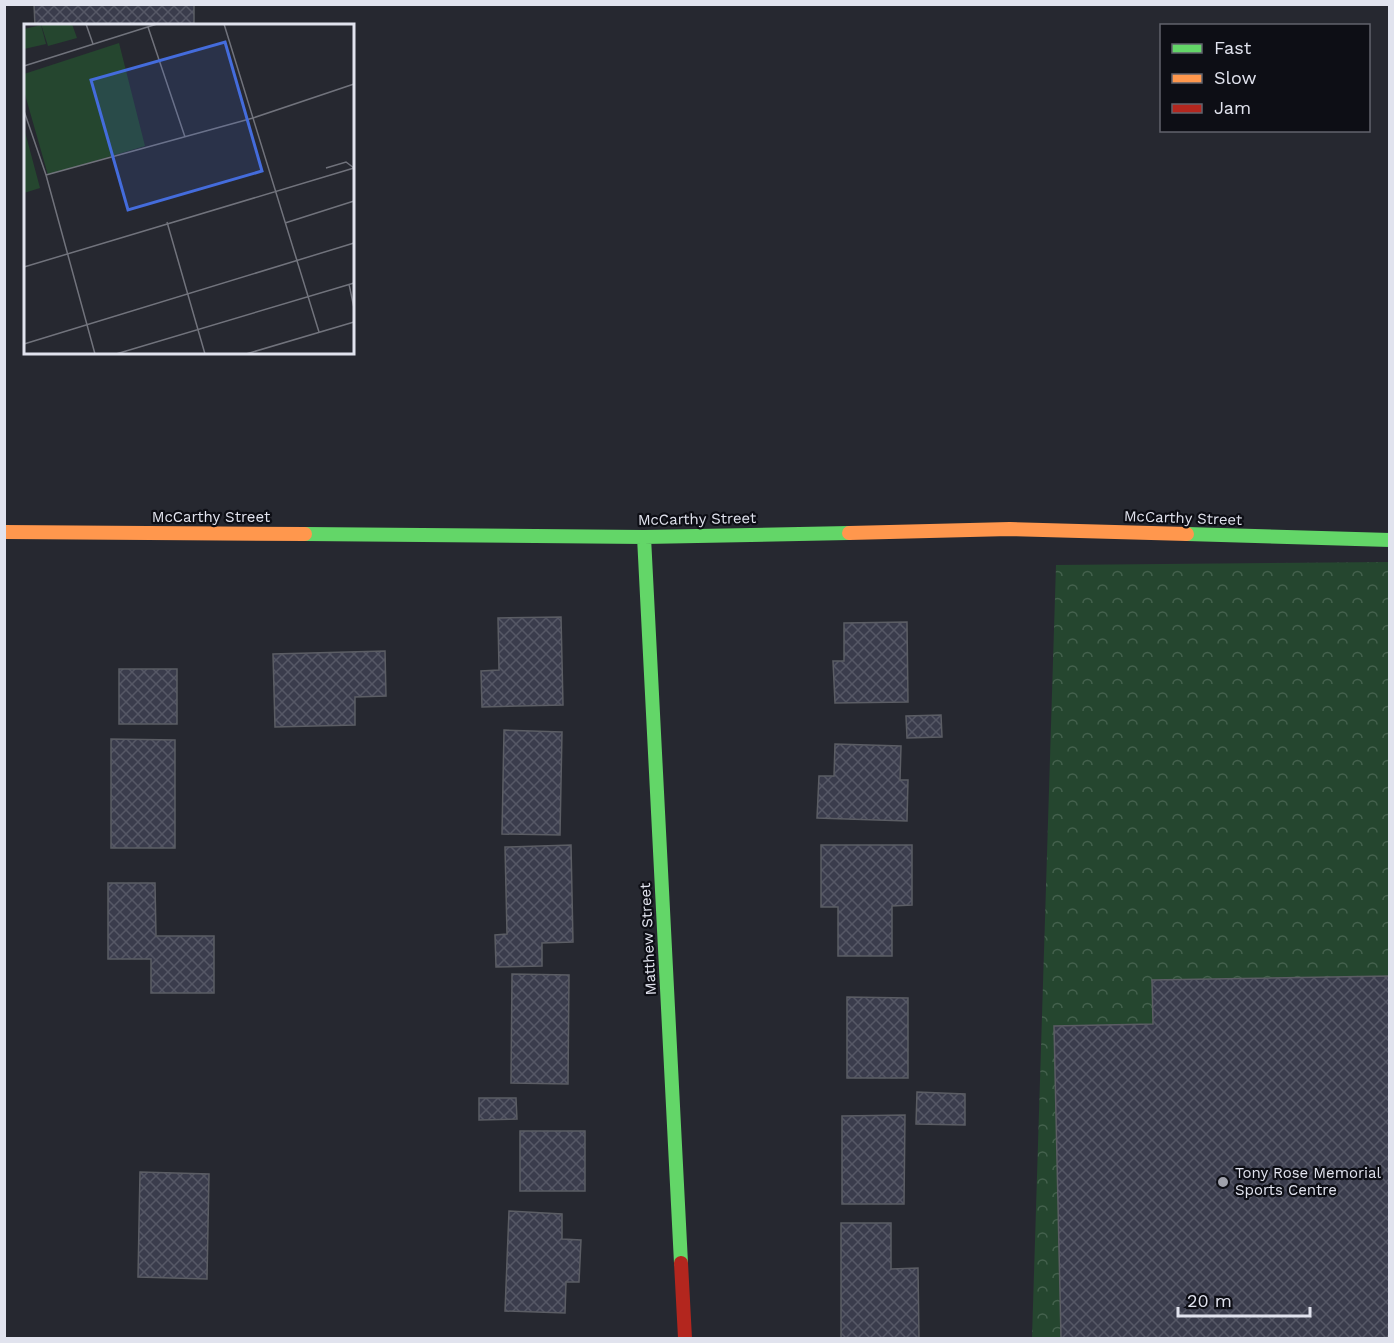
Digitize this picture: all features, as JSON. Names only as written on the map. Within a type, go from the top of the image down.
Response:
[{"type":"street","name":"McCarthy Street","points":[[4,532],[644,537],[1011,529],[1389,540]]},
{"type":"street","name":"Matthew Street","points":[[644,537],[685,1338]]},
{"type":"green space","points":[[1389,562],[1389,1338],[1032,1338],[1056,565]]},
{"type":"building","points":[[34,4],[194,4],[194,24],[35,24]]},
{"type":"building","points":[[561,617],[563,705],[482,707],[481,671],[499,670],[498,618]]},
{"type":"building","points":[[907,622],[908,702],[835,703],[833,661],[844,661],[844,623]]},
{"type":"building","points":[[385,651],[386,696],[355,697],[355,725],[275,727],[273,654]]},
{"type":"building","points":[[119,669],[177,669],[177,724],[119,724]]},
{"type":"building","points":[[941,715],[942,737],[907,738],[906,716]]},
{"type":"building","points":[[504,730],[562,732],[560,835],[502,834]]},
{"type":"building","points":[[111,739],[175,740],[175,848],[111,848]]},
{"type":"building","points":[[835,744],[901,746],[900,780],[908,780],[907,821],[817,818],[819,776],[834,776]]},
{"type":"building","points":[[571,845],[573,942],[542,943],[542,966],[496,967],[495,935],[507,934],[505,847]]},
{"type":"building","points":[[821,845],[912,845],[912,905],[892,906],[892,956],[838,956],[838,907],[821,907]]},
{"type":"building","points":[[108,883],[155,883],[156,936],[214,936],[214,993],[151,993],[151,959],[108,959]]},
{"type":"building","points":[[512,974],[569,975],[568,1084],[511,1083]]},
{"type":"building","name":"Tony Rose Memorial Sports Centre","points":[[1390,976],[1390,1338],[1061,1338],[1054,1026],[1153,1024],[1152,980]]},
{"type":"building","points":[[847,997],[908,998],[908,1078],[847,1078]]},
{"type":"building","points":[[917,1092],[965,1094],[965,1125],[916,1124]]},
{"type":"building","points":[[479,1098],[516,1098],[517,1119],[479,1120]]},
{"type":"building","points":[[905,1115],[904,1204],[842,1204],[842,1116]]},
{"type":"building","points":[[520,1131],[585,1131],[585,1191],[520,1191]]},
{"type":"building","points":[[140,1172],[209,1174],[207,1279],[138,1277]]},
{"type":"building","points":[[509,1211],[562,1214],[562,1239],[581,1240],[579,1282],[566,1282],[565,1313],[505,1311]]},
{"type":"building","points":[[841,1223],[891,1223],[891,1269],[918,1268],[919,1338],[841,1338]]},
{"type":"traffic: fast","points":[[305,534],[644,537],[849,533]]},
{"type":"traffic: fast","points":[[1187,534],[1390,540]]},
{"type":"traffic: fast","points":[[644,537],[681,1263]]},
{"type":"traffic: slow","points":[[849,533],[1010,529],[1187,534]]},
{"type":"traffic: slow","points":[[4,532],[305,534]]},
{"type":"traffic: jam","points":[[681,1263],[685,1338]]},
{"type":"place","name":"Tony Rose Memorial Sports Centre","points":[[1223,1182]]}]
